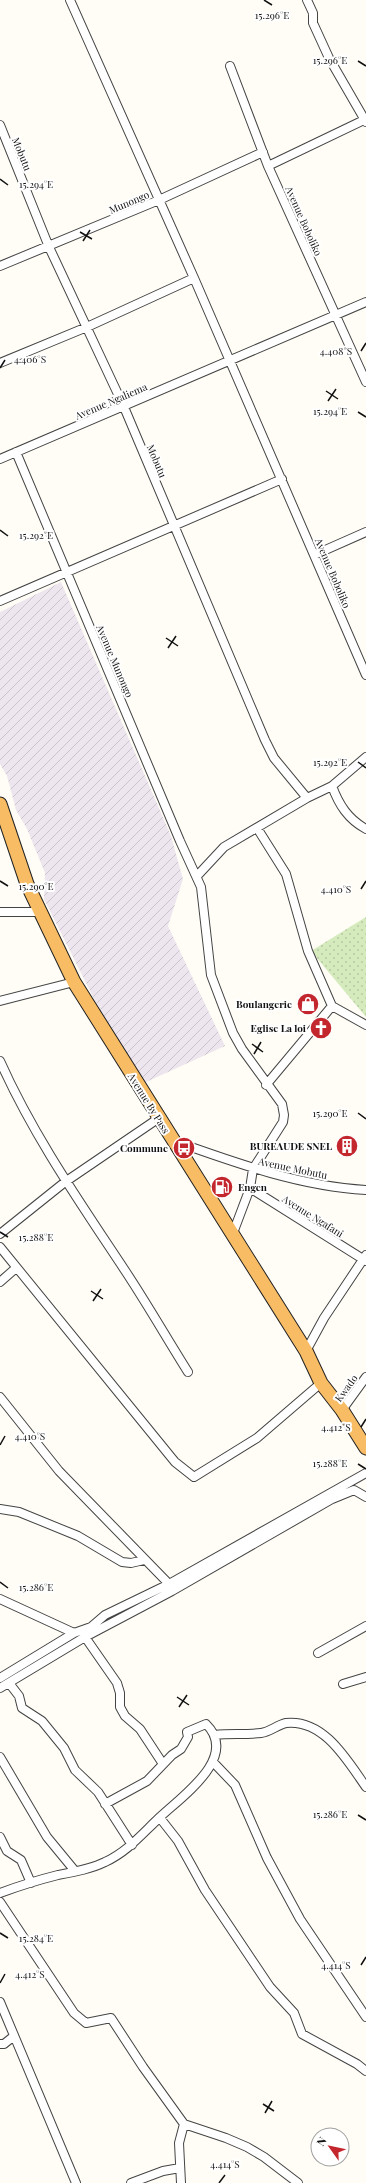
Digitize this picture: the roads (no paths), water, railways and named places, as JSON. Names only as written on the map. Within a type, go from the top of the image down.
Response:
[{"type":"highway","name":"Avenue By Pass","points":[[0,804],[2,819],[39,912],[74,982],[306,1351],[322,1383],[342,1410],[366,1448]]},
{"type":"street","points":[[0,601],[282,479],[70,0]]},
{"type":"street","points":[[268,166],[365,120],[329,58],[313,23],[313,13],[307,0]]},
{"type":"street","name":"Avenue Boboliko","points":[[230,66],[268,166],[366,382]]},
{"type":"street","name":"Mobutu","points":[[0,125],[49,247],[124,407],[265,740],[274,758],[307,798]]},
{"type":"street","name":"Munongo","points":[[0,266],[49,247],[159,200],[263,152]]},
{"type":"street","points":[[0,363],[87,327],[194,278]]},
{"type":"street","name":"Avenue Ngaliema","points":[[0,459],[366,302]]},
{"type":"street","name":"Avenue Munongo","points":[[16,452],[177,834],[197,876],[201,887],[211,975],[233,1033],[266,1085],[282,1104],[284,1115],[280,1128],[253,1169]]},
{"type":"street","name":"Avenue Boboliko","points":[[282,479],[366,675]]},
{"type":"street","points":[[314,555],[366,532]]},
{"type":"street","points":[[197,876],[224,847],[307,798],[332,786],[366,757]]},
{"type":"street","points":[[332,786],[345,812],[366,829]]},
{"type":"street","points":[[257,828],[286,874],[308,951],[332,1006],[366,1025]]},
{"type":"street","points":[[0,912],[39,912]]},
{"type":"street","points":[[0,1001],[74,982]]},
{"type":"street","points":[[266,1085],[332,1006]]},
{"type":"street","points":[[0,1061],[33,1128],[65,1182],[125,1271],[188,1372]]},
{"type":"street","points":[[0,1234],[65,1182],[159,1118]]},
{"type":"street","name":"Avenue Mobutu","points":[[172,1140],[253,1169],[346,1189],[366,1190]]},
{"type":"street","points":[[232,1233],[250,1188],[253,1169]]},
{"type":"street","name":"Avenue Ngafani","points":[[250,1188],[365,1258]]},
{"type":"street","points":[[0,1247],[175,1462],[194,1477],[257,1438],[322,1383]]},
{"type":"street","points":[[306,1351],[324,1318],[365,1258]]},
{"type":"street","points":[[0,1282],[16,1268]]},
{"type":"street","name":"Kwado","points":[[342,1410],[365,1380]]},
{"type":"street","points":[[0,1397],[59,1471],[169,1584]]},
{"type":"street","points":[[0,1678],[74,1633],[91,1627],[105,1615],[169,1584],[366,1473]]},
{"type":"street","points":[[0,1688],[9,1684],[85,1637],[172,1591],[332,1499],[354,1490],[366,1497]]},
{"type":"street","points":[[0,1509],[18,1512],[78,1536],[122,1562],[131,1563],[144,1560]]},
{"type":"street","points":[[0,1598],[74,1633]]},
{"type":"street","points":[[318,1653],[366,1626]]},
{"type":"street","points":[[85,1637],[115,1680],[120,1693],[120,1708],[125,1716],[140,1730],[163,1764]]},
{"type":"street","points":[[343,1684],[366,1677]]},
{"type":"street","points":[[9,1684],[19,1696],[22,1708],[42,1721],[68,1752],[75,1770],[94,1788],[132,1845]]},
{"type":"street","points":[[0,1893],[104,1863],[132,1845],[193,1788],[213,1762],[217,1747],[215,1735],[206,1724],[187,1732],[188,1737],[181,1749],[163,1764],[148,1780],[105,1804]]},
{"type":"street","points":[[215,1735],[262,1733],[285,1724],[300,1724],[313,1728],[328,1738],[366,1787]]},
{"type":"street","points":[[213,1762],[235,1785],[267,1858],[300,1918],[366,2017]]},
{"type":"street","points":[[1,1763],[47,1837],[75,1871]]},
{"type":"street","points":[[160,1818],[178,1841],[205,1890],[270,1987],[294,2013],[302,2034],[358,2064],[366,2071]]},
{"type":"street","points":[[0,1837],[8,1851],[21,1860],[31,1883]]},
{"type":"street","points":[[0,1902],[74,2013],[86,2023],[112,2018],[143,2067],[184,2124],[226,2138],[247,2147],[264,2157],[298,2183]]},
{"type":"street","points":[[0,2002],[76,2183]]},
{"type":"street","points":[[0,2044],[4,2044],[14,2036]]},
{"type":"street","points":[[181,2183],[179,2143],[184,2124]]},
{"type":"street","points":[[131,2183],[163,2171],[180,2168]]},
{"type":"place","name":"Boulangerie","points":[[308,1004]]},
{"type":"place","name":"Eglise La loi","points":[[321,1028]]},
{"type":"place","name":"BUREAUDE SNEL","points":[[347,1146]]},
{"type":"place","name":"Commune","points":[[184,1148]]},
{"type":"place","name":"Engen","points":[[222,1187]]}]
